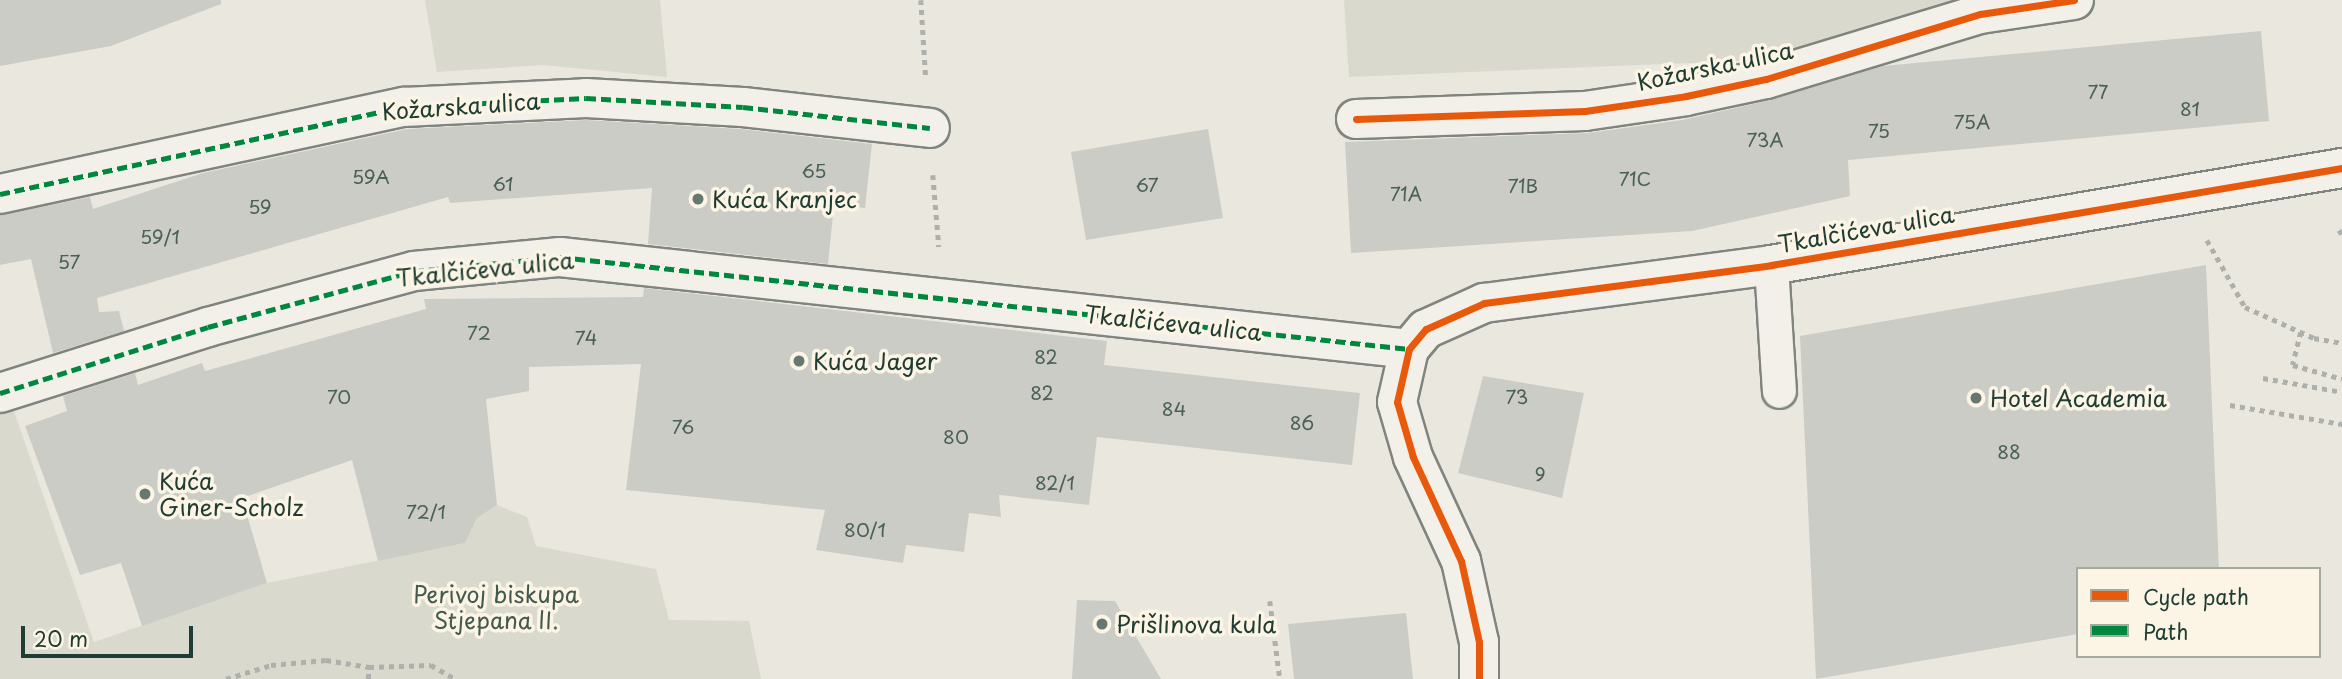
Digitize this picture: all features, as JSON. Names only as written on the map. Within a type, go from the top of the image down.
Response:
[{"type":"street","name":"Kožarska ulica","points":[[1356,119],[1585,111],[1686,96],[1766,79],[1980,14],[2074,0]]},
{"type":"street","name":"Kožarska ulica","points":[[0,194],[404,107],[586,98],[743,107],[929,128]]},
{"type":"street","name":"Tkalčićeva ulica","points":[[0,393],[208,327],[414,271],[560,257],[1409,349],[1426,329],[1485,303],[1771,265],[2342,168]]},
{"type":"street","points":[[1409,349],[1397,402],[1403,430],[1461,561],[1479,642],[1479,679]]},
{"type":"lane","points":[[1771,265],[1779,391]]},
{"type":"path","points":[[2207,240],[2245,307],[2301,332],[2342,344]]},
{"type":"path","points":[[2301,332],[2293,365],[2342,379]]},
{"type":"path","points":[[2263,378],[2342,392]]},
{"type":"path","points":[[2230,405],[2342,424]]},
{"type":"path","points":[[1270,601],[1280,679]]},
{"type":"path","points":[[226,679],[271,665],[326,660],[369,667],[431,665],[455,679]]},
{"type":"path","points":[[368,679],[369,667]]},
{"type":"green space","points":[[425,0],[660,0],[667,77],[543,65],[437,72]]},
{"type":"green space","points":[[1344,0],[1959,0],[1761,60],[1349,77]]},
{"type":"green space","name":"Perivoj biskupa Stjepana II.","points":[[7,391],[94,642],[267,583],[465,543],[477,518],[497,505],[527,517],[536,546],[656,569],[669,620],[749,621],[761,679],[0,679],[0,393]]},
{"type":"building","points":[[0,0],[221,0],[221,4],[111,46],[0,66]]},
{"type":"building","points":[[2261,31],[2269,121],[1848,160],[1850,196],[1692,231],[1351,253],[1345,142],[1588,133],[1682,120],[1771,100],[1883,66]]},
{"type":"building","points":[[586,120],[741,129],[872,144],[865,208],[834,205],[828,264],[648,244],[652,188],[450,203],[448,197],[97,298],[99,312],[119,311],[124,331],[53,353],[31,259],[0,265],[0,215],[90,197],[93,209],[203,173],[407,129]]},
{"type":"building","points":[[1208,129],[1223,218],[1086,240],[1071,152]]},
{"type":"building","points":[[2206,265],[2219,567],[2076,567],[2076,634],[1816,679],[1800,336]]},
{"type":"building","points":[[644,288],[1107,341],[1104,365],[1360,393],[1352,465],[1097,437],[1089,505],[999,495],[1001,517],[969,513],[964,552],[906,545],[903,563],[816,550],[825,510],[626,490],[641,364],[529,367],[529,391],[486,399],[497,505],[477,518],[465,543],[378,561],[352,460],[242,498],[267,583],[142,626],[121,563],[80,575],[25,426],[67,411],[63,396],[135,373],[138,385],[202,363],[205,371],[426,309],[424,299],[643,297]]},
{"type":"building","points":[[1483,376],[1584,393],[1562,498],[1458,473]]},
{"type":"building","name":"Prišlinova kula","points":[[1077,600],[1115,601],[1161,679],[1072,679]]},
{"type":"building","points":[[1406,613],[1413,679],[1294,679],[1288,624]]},
{"type":"marked path","points":[[0,194],[404,107],[586,98],[743,107],[930,128]]},
{"type":"marked path","points":[[0,393],[208,327],[414,271],[560,257],[1409,349]]},
{"type":"cycle path","points":[[1356,119],[1585,111],[1686,96],[1766,79],[1980,14],[2074,0]]},
{"type":"cycle path","points":[[1479,679],[1479,642],[1461,561],[1413,457],[1397,402],[1409,349],[1426,329],[1484,303],[1771,265],[2342,168]]},
{"type":"place","name":"Kuća Kranjec","points":[[698,199]]},
{"type":"place","name":"Kuća Jager","points":[[799,361]]},
{"type":"place","name":"Hotel Academia","points":[[1976,398]]},
{"type":"place","name":"Kuća Giner-Scholz","points":[[145,494]]},
{"type":"place","name":"Prišlinova kula","points":[[1102,624]]}]
